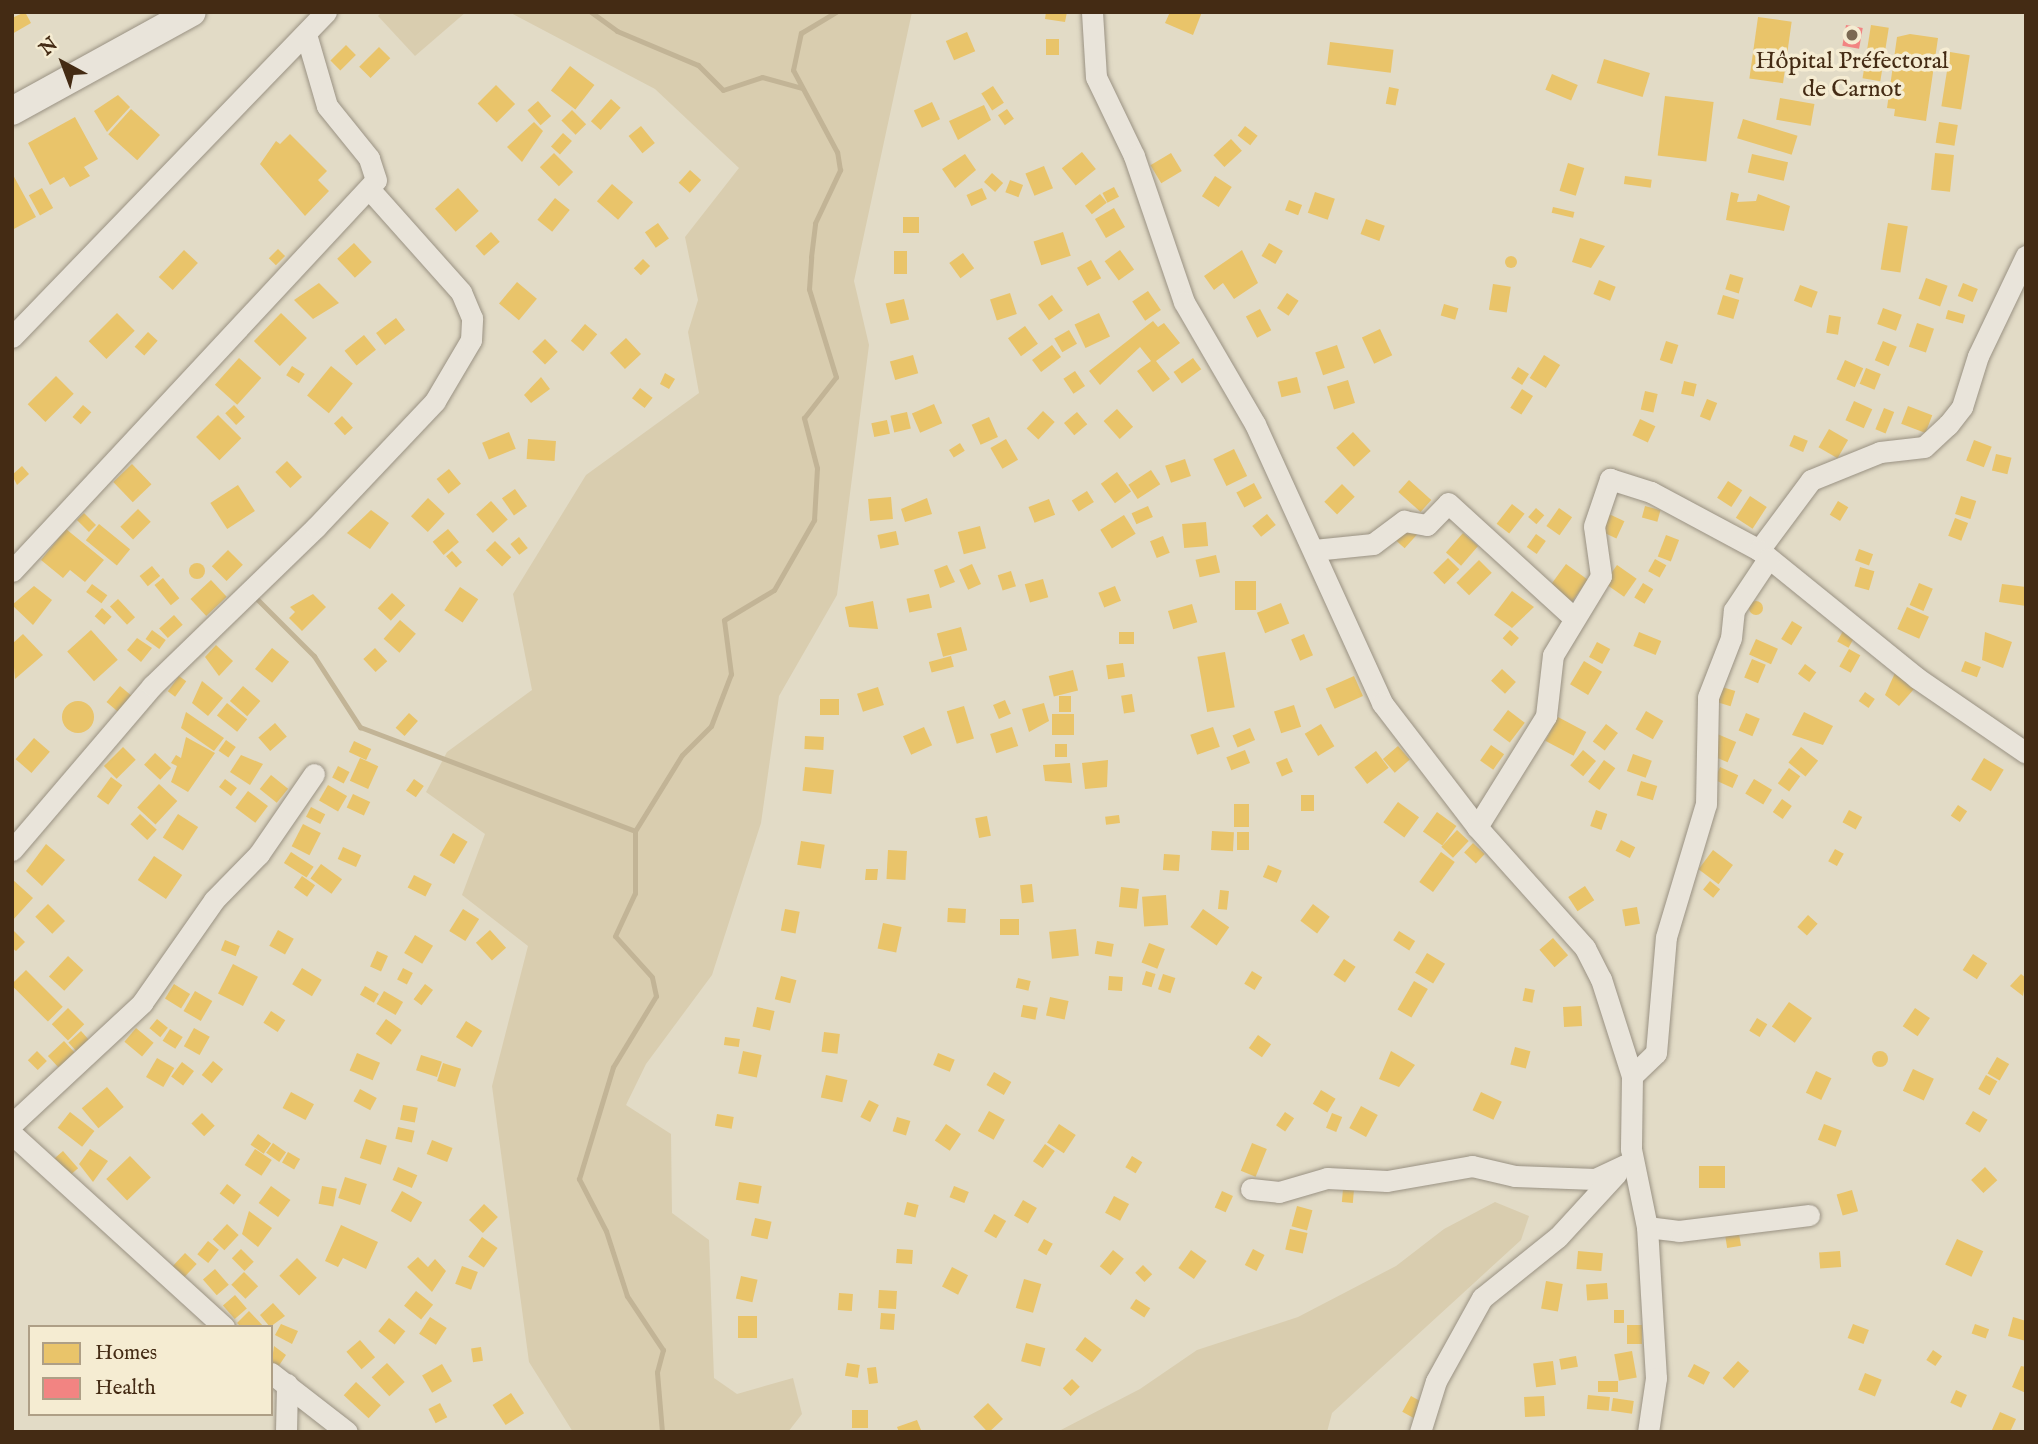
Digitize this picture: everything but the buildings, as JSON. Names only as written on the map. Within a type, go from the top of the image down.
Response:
[{"type":"main road","points":[[12,111],[192,12]]},
{"type":"street","points":[[12,337],[326,12]]},
{"type":"street","points":[[1092,12],[1096,77],[1134,156],[1184,302],[1255,424],[1314,550],[1332,604],[1382,703],[1477,827],[1585,948],[1632,1076],[1628,1157],[1647,1227],[1656,1378],[1648,1432]]},
{"type":"street","points":[[12,571],[370,190],[376,170],[327,106],[306,34]]},
{"type":"street","points":[[12,850],[152,686],[316,527],[435,401],[471,340],[472,318],[461,292],[370,190]]},
{"type":"street","points":[[1632,1076],[1656,1052],[1666,937],[1706,804],[1708,697],[1731,638],[1734,610],[1763,554],[1811,480],[1880,452],[1924,447],[1948,425],[1962,407],[1978,356],[2026,256]]},
{"type":"street","points":[[1477,827],[1546,716],[1553,655],[1601,576],[1594,526],[1610,478],[1651,492],[1763,554],[1917,678],[2026,753]]},
{"type":"street","points":[[1314,550],[1373,544],[1404,521],[1427,525],[1448,503],[1574,618]]},
{"type":"street","points":[[12,1124],[142,1003],[214,900],[259,854],[314,774]]},
{"type":"street","points":[[12,1134],[222,1325]]},
{"type":"street","points":[[1251,1189],[1279,1192],[1327,1178],[1387,1181],[1472,1166],[1527,1177],[1595,1179],[1628,1157]]},
{"type":"street","points":[[1420,1432],[1436,1381],[1482,1298],[1558,1237],[1628,1157]]},
{"type":"street","points":[[1647,1227],[1679,1231],[1809,1215]]},
{"type":"street","points":[[279,1378],[286,1432]]},
{"type":"street","points":[[279,1378],[347,1432]]},
{"type":"shaded area","points":[[382,12],[466,12],[415,56],[378,16]]},
{"type":"shaded area","points":[[509,12],[912,12],[854,281],[869,345],[837,595],[779,696],[761,823],[712,975],[646,1064],[626,1105],[671,1134],[672,1213],[709,1240],[714,1378],[737,1394],[793,1378],[802,1414],[788,1432],[573,1432],[529,1362],[492,1086],[528,946],[462,895],[485,834],[426,792],[447,752],[532,690],[513,594],[586,475],[699,393],[688,332],[698,300],[685,237],[739,168],[655,89]]},
{"type":"shaded area","points":[[1495,1202],[1529,1216],[1521,1240],[1332,1413],[1327,1432],[1057,1432],[1140,1389],[1197,1350],[1298,1317],[1396,1266],[1444,1229]]},
{"type":"waterway","points":[[591,12],[617,31],[698,65],[723,90],[762,77],[802,88]]},
{"type":"waterway","points":[[662,1432],[657,1372],[663,1350],[627,1296],[606,1231],[579,1179],[613,1067],[656,996],[652,977],[615,936],[635,893],[635,831],[682,755],[711,726],[731,674],[724,620],[774,590],[814,520],[817,468],[804,418],[836,377],[809,289],[811,257],[815,223],[840,170],[837,152],[793,70],[801,33],[836,12]]},
{"type":"waterway","points":[[252,594],[314,656],[360,727],[635,831]]},
{"type":"place","name":"Hôpital Préfectoral de Carnot","points":[[1852,35]]}]
